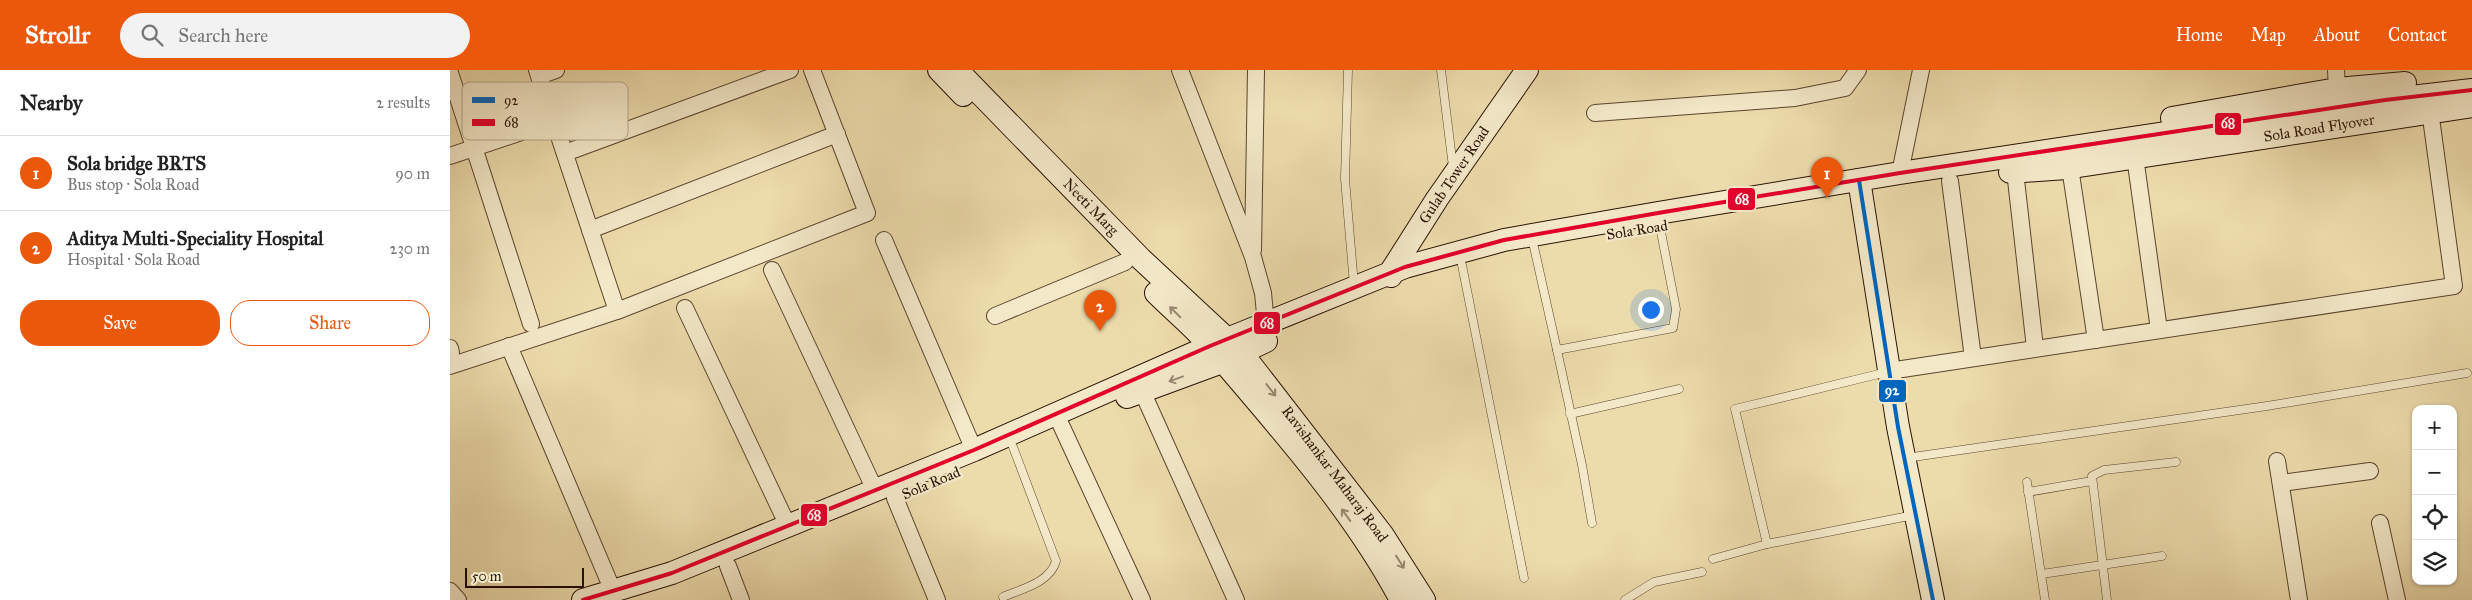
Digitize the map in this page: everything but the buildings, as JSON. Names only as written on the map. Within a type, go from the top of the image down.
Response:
[{"type":"main road","points":[[939,70],[1125,262],[1226,350]]},
{"type":"main road","name":"Neeti Marg","points":[[957,70],[1141,259],[1226,350]]},
{"type":"main road","name":"Gulab Tower Road","points":[[1400,276],[1454,174],[1527,70]]},
{"type":"main road","points":[[1400,276],[1541,70]]},
{"type":"main road","points":[[2472,77],[2337,80],[2068,136],[2060,163],[2136,164],[2431,118],[2472,114]]},
{"type":"main road","name":"Sola Road Flyover","points":[[2060,163],[2385,100],[2472,90]]},
{"type":"main road","name":"Sola Road Flyover","points":[[2060,163],[2472,106]]},
{"type":"main road","name":"Sola Road","points":[[583,600],[672,573],[788,526],[885,494],[1013,447],[1107,404],[1142,391],[1226,350],[1266,324],[1354,287],[1400,276],[1462,265],[1534,247],[1660,226],[1860,188],[1900,174],[2060,163]]},
{"type":"main road","name":"Sola Road","points":[[637,600],[728,566],[885,494],[974,450],[1226,350],[1400,276],[1504,240],[1860,188],[1950,181],[2060,163]]},
{"type":"main road","points":[[1860,188],[1904,458],[1933,600]]},
{"type":"main road","name":"Ravishankar Maharaj Road","points":[[1226,350],[1348,517],[1401,600]]},
{"type":"main road","name":"Ravishankar Maharaj Road","points":[[1226,350],[1382,534],[1424,600]]},
{"type":"street","points":[[538,73],[556,70]]},
{"type":"street","points":[[628,130],[790,70]]},
{"type":"street","points":[[450,356],[509,346],[617,311],[867,213],[812,70]]},
{"type":"street","points":[[1180,70],[1253,257],[1263,293],[1266,324]]},
{"type":"street","points":[[1253,257],[1256,70]]},
{"type":"street","points":[[1595,113],[1795,98],[1845,88],[1858,70]]},
{"type":"street","points":[[1900,174],[1921,70]]},
{"type":"street","points":[[450,73],[462,109]]},
{"type":"street","points":[[1889,371],[2454,286],[2431,118]]},
{"type":"street","points":[[590,230],[837,134]]},
{"type":"street","points":[[473,140],[531,324]]},
{"type":"street","points":[[450,156],[496,140]]},
{"type":"street","points":[[561,140],[617,311]]},
{"type":"street","points":[[565,153],[600,140]]},
{"type":"street","points":[[2060,163],[2096,340]]},
{"type":"street","points":[[2136,164],[2159,330]]},
{"type":"street","points":[[2015,171],[2034,348]]},
{"type":"street","points":[[1950,181],[1973,358]]},
{"type":"street","points":[[884,240],[974,450]]},
{"type":"street","points":[[995,316],[1125,262]]},
{"type":"street","points":[[772,270],[885,494],[936,600]]},
{"type":"street","points":[[685,308],[788,526]]},
{"type":"street","points":[[509,346],[613,591]]},
{"type":"street","points":[[1142,391],[1236,600]]},
{"type":"street","points":[[1061,426],[1142,600]]},
{"type":"street","points":[[2277,461],[2299,600]]},
{"type":"street","points":[[2281,482],[2370,471]]},
{"type":"street","points":[[2380,523],[2397,600]]},
{"type":"street","points":[[728,566],[741,600]]},
{"type":"street","points":[[450,591],[458,600]]},
{"type":"lane","points":[[1348,70],[1345,178],[1354,287]]},
{"type":"lane","points":[[1441,70],[1454,174]]},
{"type":"lane","points":[[1556,350],[1673,328],[1676,309],[1660,226]]},
{"type":"lane","points":[[1534,247],[1582,465],[1592,524]]},
{"type":"lane","points":[[1462,265],[1524,578]]},
{"type":"lane","points":[[1766,544],[1735,409],[1889,371]]},
{"type":"lane","points":[[1904,458],[2268,406],[2467,373]]},
{"type":"lane","points":[[1570,414],[1679,389]]},
{"type":"lane","points":[[1002,597],[1046,578],[1056,562],[1013,447]]},
{"type":"lane","points":[[2107,600],[2092,476],[2104,470],[2176,462]]},
{"type":"lane","points":[[2028,492],[2092,481]]},
{"type":"lane","points":[[2027,482],[2046,600]]},
{"type":"lane","points":[[1714,559],[1766,544],[1916,515]]},
{"type":"lane","points":[[2042,574],[2162,556]]},
{"type":"lane","points":[[1625,600],[1654,582],[1702,572]]},
{"type":"transit line","name":"68","points":[[583,600],[672,573],[974,450],[1210,346],[1405,267],[1504,240],[1900,173],[2385,100],[2472,90]]},
{"type":"transit line","name":"92","points":[[1859,180],[1898,427],[1933,600]]},
{"type":"place","name":"Sola bridge BRTS","points":[[1827,198]]},
{"type":"place","name":"Aditya Multi-Speciality Hospital","points":[[1100,331]]}]
